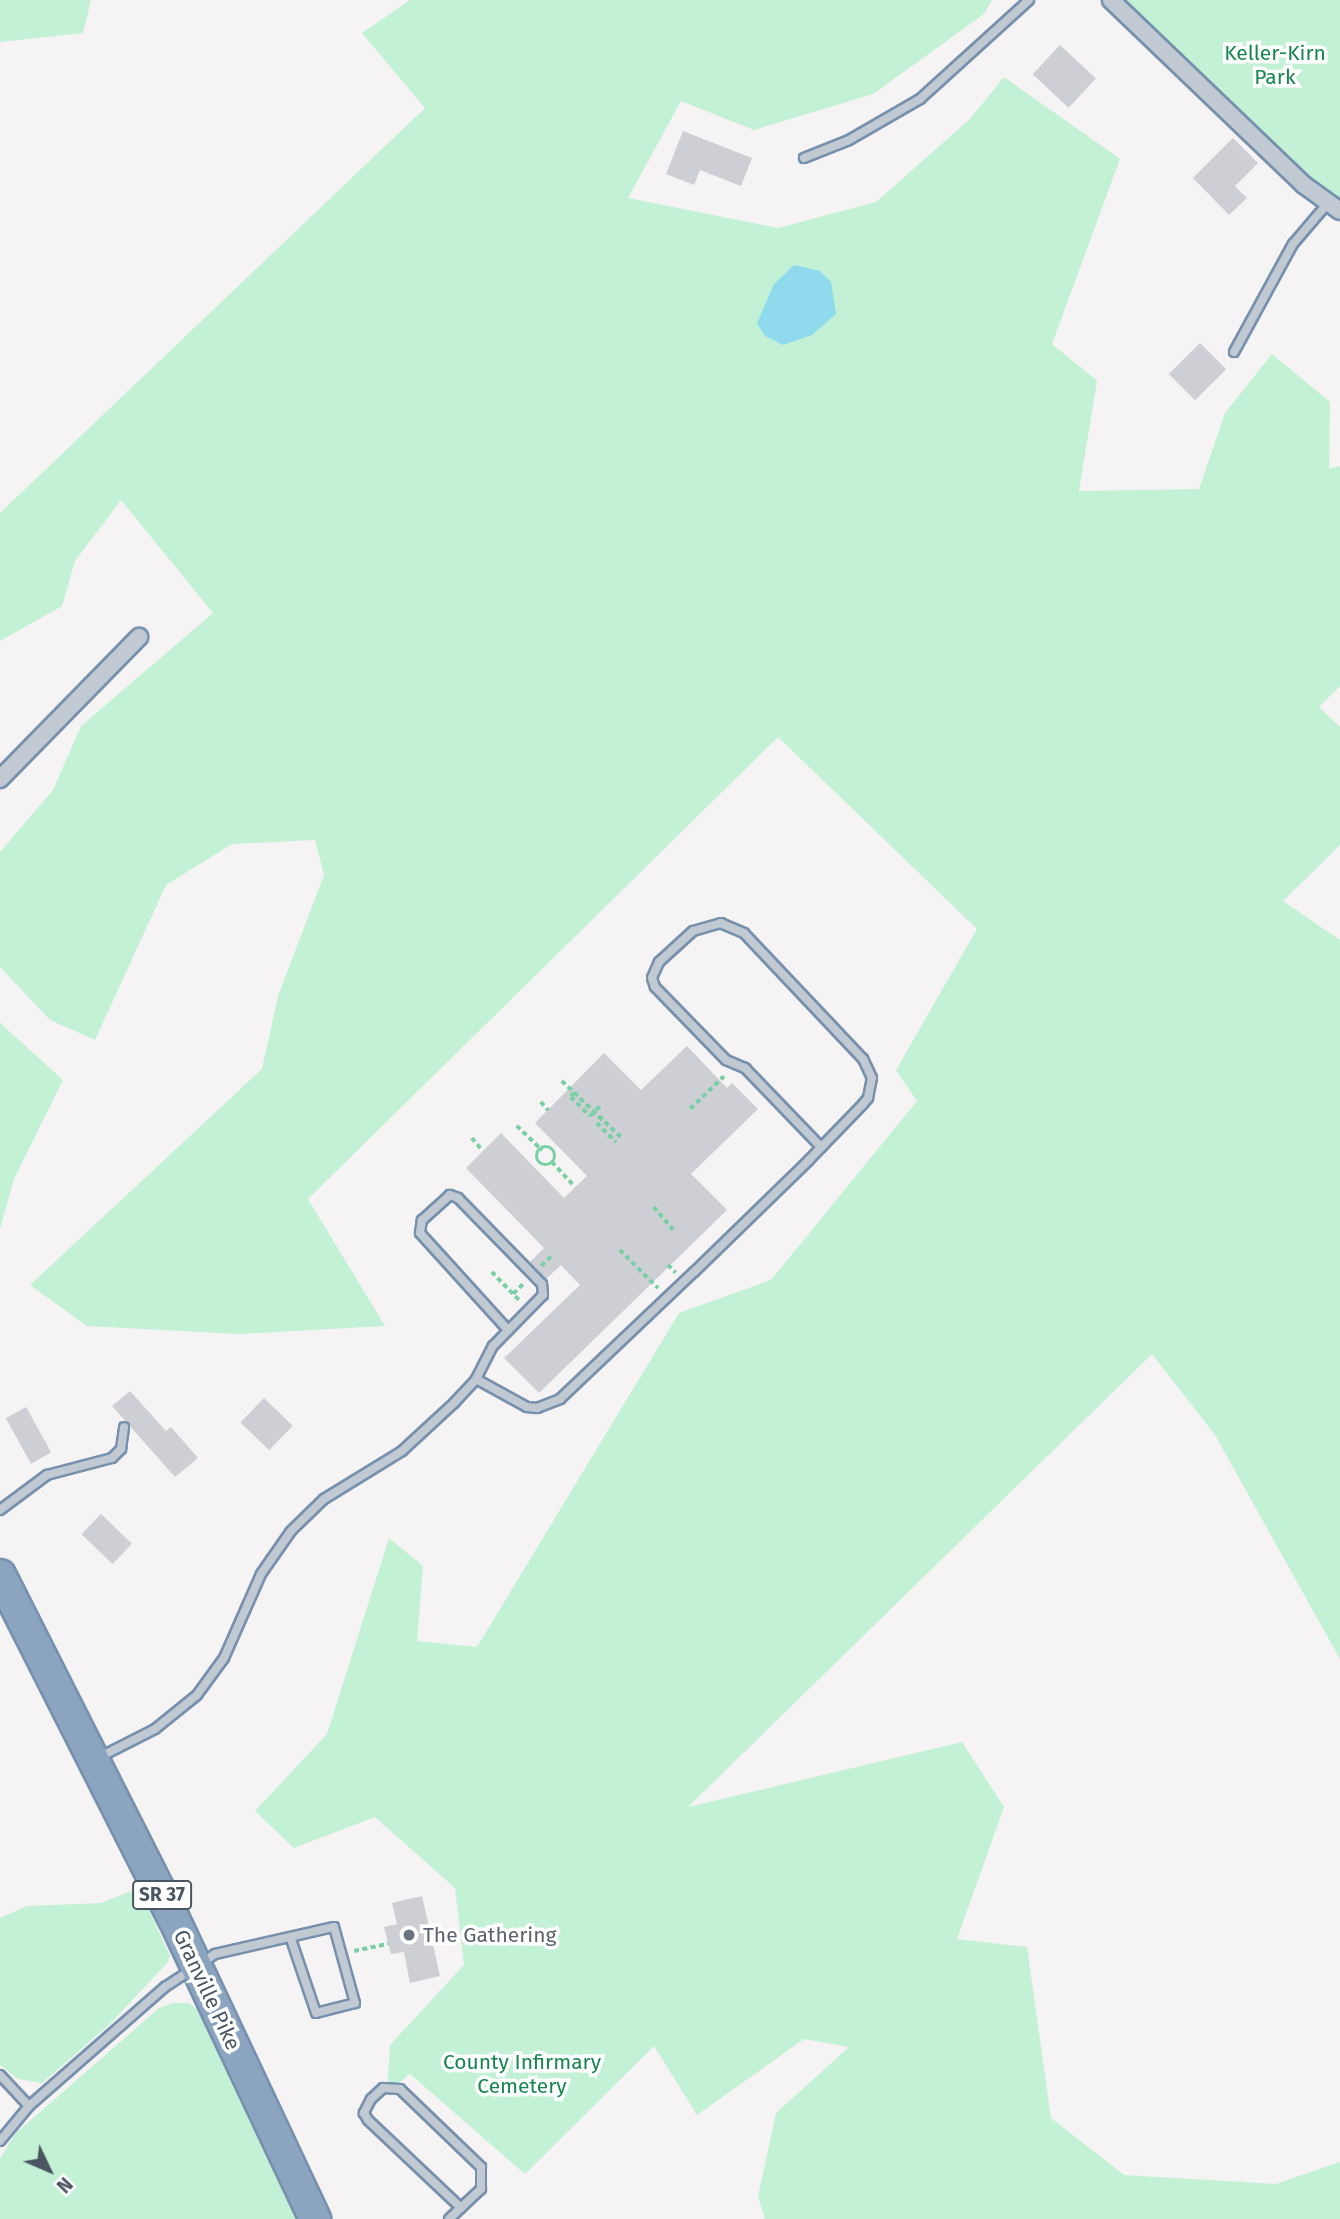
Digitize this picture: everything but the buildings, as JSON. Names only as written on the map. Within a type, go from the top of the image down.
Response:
[{"type":"highway","name":"Granville Pike","points":[[0,1575],[96,1759],[315,2219]]},
{"type":"street","points":[[1111,0],[1334,207]]},
{"type":"street","points":[[0,779],[139,637]]},
{"type":"lane","points":[[804,158],[849,140],[920,99],[1028,0]]},
{"type":"lane","points":[[1234,352],[1293,244],[1334,207]]},
{"type":"lane","points":[[476,1378],[527,1407],[537,1408],[560,1399],[821,1147],[868,1098],[872,1084],[867,1065],[740,930],[714,923],[694,931],[659,962],[652,978],[655,987],[726,1060],[745,1068],[821,1147]]},
{"type":"lane","points":[[96,1759],[155,1729],[197,1695],[224,1658],[261,1574],[291,1531],[324,1499],[402,1451],[476,1378],[487,1354],[543,1295],[544,1286],[458,1198],[445,1197],[422,1220],[420,1233],[508,1330]]},
{"type":"lane","points":[[0,1510],[47,1475],[112,1458],[124,1441],[124,1427]]},
{"type":"lane","points":[[0,2141],[29,2106],[195,1966],[215,1954],[291,1939],[334,1927],[355,2003],[316,2013],[291,1939]]},
{"type":"lane","points":[[0,2075],[29,2106]]},
{"type":"lane","points":[[449,2219],[461,2208],[481,2189],[481,2167],[400,2089],[383,2088],[371,2099],[365,2113],[368,2120],[461,2208]]},
{"type":"path","points":[[690,1109],[724,1076]]},
{"type":"path","points":[[562,1082],[574,1093],[577,1091],[621,1137]]},
{"type":"path","points":[[574,1093],[571,1097],[590,1116],[602,1104]]},
{"type":"path","points":[[541,1102],[548,1110]]},
{"type":"path","points":[[603,1117],[597,1123],[616,1142]]},
{"type":"path","points":[[517,1126],[542,1150],[555,1151],[552,1163]]},
{"type":"path","points":[[472,1138],[483,1151]]},
{"type":"path","points":[[542,1150],[537,1163],[552,1163],[575,1187]]},
{"type":"path","points":[[654,1206],[673,1230]]},
{"type":"path","points":[[620,1250],[659,1290]]},
{"type":"path","points":[[540,1267],[552,1255]]},
{"type":"path","points":[[668,1265],[676,1273]]},
{"type":"path","points":[[492,1272],[520,1301]]},
{"type":"path","points":[[513,1294],[526,1281]]},
{"type":"path","points":[[342,1954],[388,1944]]},
{"type":"green space","points":[[0,0],[91,0],[83,33],[0,42]]},
{"type":"green space","name":"County Infirmary Cemetery","points":[[410,0],[992,0],[984,14],[873,94],[754,130],[681,101],[628,198],[778,228],[876,202],[970,119],[1004,77],[1120,159],[1052,344],[1097,381],[1079,491],[1199,489],[1225,413],[1272,354],[1330,402],[1329,469],[1340,466],[1340,686],[1319,707],[1340,727],[1340,845],[1283,901],[1340,940],[1340,1659],[1215,1435],[1152,1354],[688,1807],[962,1742],[1004,1807],[957,1939],[1027,1947],[1051,2118],[1124,2175],[1276,2184],[1340,2162],[1340,2219],[765,2219],[758,2197],[776,2113],[849,2047],[804,2039],[697,2115],[654,2046],[525,2174],[410,2074],[387,2093],[390,2045],[464,1965],[455,1888],[375,1817],[294,1848],[255,1811],[327,1734],[389,1538],[423,1566],[417,1641],[477,1647],[679,1313],[771,1280],[917,1101],[896,1070],[977,929],[778,737],[308,1199],[385,1326],[238,1334],[87,1326],[30,1285],[262,1069],[278,996],[324,875],[315,840],[232,844],[166,885],[95,1040],[50,1020],[0,967],[0,852],[53,790],[81,726],[213,613],[121,500],[75,561],[62,606],[0,641],[0,513],[425,108],[362,33]]},
{"type":"green space","name":"Keller-Kirn Park","points":[[1111,0],[1340,0],[1340,211]]},
{"type":"green space","points":[[0,1023],[63,1080],[14,1179],[0,1229]]},
{"type":"green space","points":[[139,1888],[170,1956],[167,1963],[109,2025],[42,2083],[18,2079],[0,2065],[0,1918],[27,1906],[101,1903]]},
{"type":"green space","points":[[173,2003],[189,2003],[202,2014],[301,2219],[0,2219],[0,2159],[15,2134],[159,2008]]},
{"type":"water","points":[[794,265],[820,271],[831,282],[836,314],[812,335],[783,345],[765,336],[757,323],[774,284]]},
{"type":"place","name":"The Gathering","points":[[409,1935]]}]
